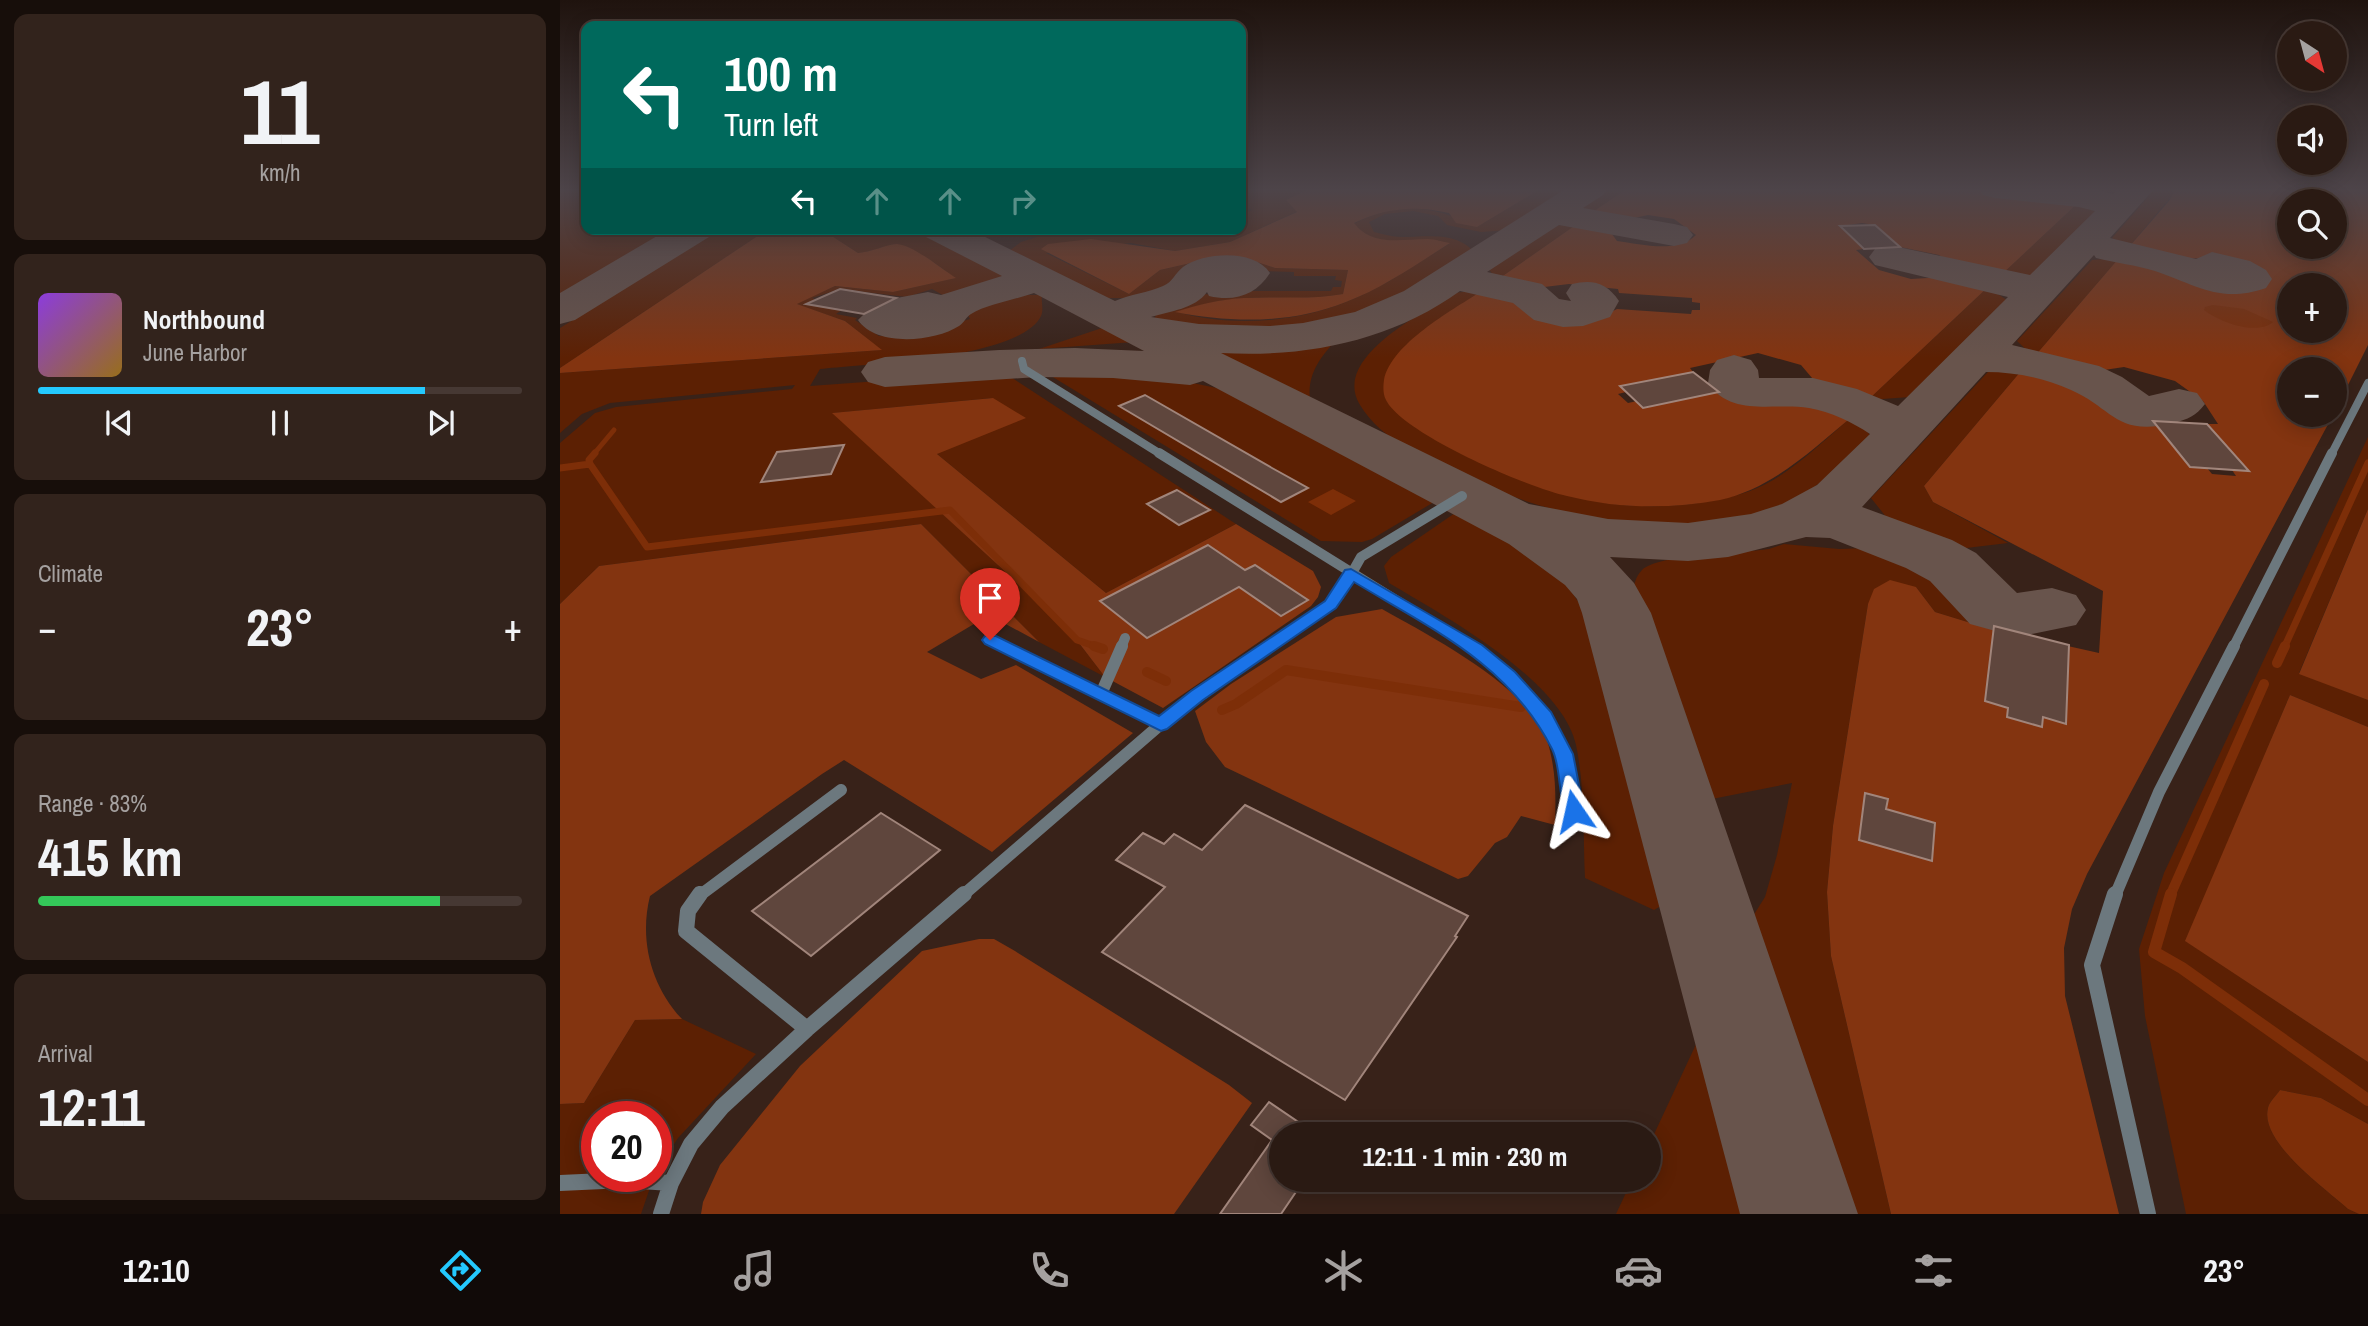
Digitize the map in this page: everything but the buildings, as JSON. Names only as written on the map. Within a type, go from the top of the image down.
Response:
[{"type":"lane","points":[[1021,361],[1024,369],[1476,649],[1509,676],[1545,717],[1564,754],[1574,811]]},
{"type":"lane","points":[[2148,1214],[2092,965],[2112,902],[2158,792],[2368,383]]},
{"type":"lane","points":[[672,1181],[691,1144],[722,1107],[807,1029],[1161,724],[1197,695],[1331,605],[1361,557],[1462,496]]},
{"type":"lane","points":[[1101,694],[1125,638]]},
{"type":"lane","points":[[990,640],[1161,724]]},
{"type":"lane","points":[[807,1029],[698,943],[686,931],[686,914],[691,902],[707,888],[841,790]]},
{"type":"lane","points":[[560,1183],[581,1182]]},
{"type":"lane","points":[[661,1214],[668,1192]]},
{"type":"shaded area","points":[[560,245],[645,245],[560,294]]},
{"type":"shaded area","points":[[695,245],[745,245],[560,368],[560,328]]},
{"type":"shaded area","points":[[745,245],[845,245],[858,253],[891,245],[904,245],[956,278],[893,292],[835,286],[797,304],[845,321],[882,350],[560,373],[560,368]]},
{"type":"shaded area","points":[[845,245],[945,245],[1004,274],[992,286],[948,298],[932,289],[907,297],[840,289],[812,298],[842,310],[836,314],[857,318],[855,320],[879,336],[916,335],[970,319],[965,309],[1011,295],[1042,295],[1041,316],[1027,330],[1004,342],[939,357],[820,369],[810,386],[1003,372],[1236,524],[1106,593],[937,454],[992,398],[833,413],[1069,630],[1105,677],[1039,642],[921,524],[599,566],[560,604],[560,443],[595,413],[616,407],[792,389],[795,385],[610,403],[582,414],[560,433],[560,373],[881,350],[845,321],[796,304],[835,286],[893,292],[955,278],[906,247],[891,245],[858,253]]},
{"type":"shaded area","points":[[1017,245],[1117,245],[1046,253],[1129,294],[1160,270],[1213,258],[1245,258],[1275,268],[1348,270],[1343,294],[1307,298],[1237,299],[1177,312],[1218,320],[1240,321],[1284,318],[1326,309],[1373,290],[1448,245],[1466,245],[1474,252],[1412,291],[1362,314],[1304,329],[1244,333],[1154,321],[1158,308],[1198,294],[1331,291],[1333,287],[1341,287],[1342,281],[1335,280],[1336,276],[1294,276],[1294,272],[1264,271],[1243,263],[1212,263],[1181,273],[1172,285],[1136,298],[1105,298],[1009,251]]},
{"type":"shaded area","points":[[1047,245],[1131,245],[1175,251],[1214,245],[1447,245],[1400,275],[1346,302],[1304,314],[1261,319],[1218,318],[1175,312],[1235,299],[1343,294],[1348,270],[1275,268],[1245,258],[1213,258],[1160,270],[1129,294],[1041,249]]},
{"type":"shaded area","points":[[1140,245],[1214,245],[1175,251]]},
{"type":"shaded area","points":[[1522,245],[1547,245],[1497,280],[1488,268]]},
{"type":"shaded area","points":[[1547,245],[1860,245],[1864,249],[1856,250],[1879,270],[1911,279],[1944,277],[1988,287],[1868,400],[1818,385],[1801,365],[1758,353],[1690,368],[1693,372],[1620,386],[1626,392],[1618,394],[1628,403],[1637,401],[1644,407],[1719,392],[1756,402],[1802,400],[1853,416],[1775,477],[1758,487],[1720,500],[1679,505],[1609,504],[1549,491],[1498,471],[1441,443],[1397,414],[1386,400],[1384,380],[1398,354],[1424,330],[1480,292],[1517,299],[1530,314],[1564,322],[1599,318],[1617,309],[1691,314],[1692,310],[1700,310],[1700,303],[1692,302],[1692,298],[1619,293],[1618,289],[1569,284],[1536,288],[1497,280]]},
{"type":"shaded area","points":[[1897,245],[2034,245],[1999,277],[1955,267],[1939,255]]},
{"type":"shaded area","points":[[2034,245],[2065,245],[2034,276],[1999,277]]},
{"type":"shaded area","points":[[2131,245],[2277,245],[2277,259],[2347,259],[2347,245],[2368,245],[2368,345],[2347,387],[2347,357],[2277,357],[2277,427],[2327,427],[2087,874],[2072,909],[2064,948],[2065,996],[2119,1214],[1891,1214],[1831,956],[1827,892],[1833,826],[1868,604],[1874,589],[1890,580],[1916,587],[1935,612],[1987,628],[2099,653],[2103,591],[1933,502],[1924,486],[2021,371],[2078,386],[2103,405],[2153,421],[2190,467],[2207,468],[2212,474],[2236,476],[2232,470],[2248,471],[2207,424],[2218,424],[2203,401],[2175,381],[2124,367],[2091,372],[2034,357],[2119,258],[2165,268],[2185,279],[2229,289],[2262,287],[2268,277],[2229,257],[2180,259],[2128,248]]},
{"type":"shaded area","points":[[2119,258],[2034,357],[2017,341],[2092,260]]},
{"type":"shaded area","points":[[1988,287],[2008,301],[1910,397],[1868,400]]},
{"type":"shaded area","points":[[1480,292],[1406,345],[1387,402],[1424,432],[1488,463],[1605,503],[1682,505],[1734,496],[1764,485],[1804,458],[1853,416],[1870,435],[1834,471],[1811,489],[1771,509],[1727,521],[1681,526],[1635,524],[1542,506],[1499,491],[1431,461],[1392,438],[1369,418],[1355,391],[1356,377],[1362,363],[1384,339],[1448,295]]},
{"type":"shaded area","points":[[2213,305],[2244,309],[2273,322],[2258,328],[2238,326],[2204,310],[2205,307]]},
{"type":"shaded area","points":[[1105,327],[1134,342],[1039,349]]},
{"type":"shaded area","points":[[1336,340],[1313,374],[1310,400],[1214,353]]},
{"type":"shaded area","points":[[1043,371],[1169,378],[1226,390],[1434,502],[1372,539],[1362,542],[1321,541]]},
{"type":"shaded area","points":[[2021,371],[1924,486],[1933,502],[2008,543],[1958,549],[1891,523],[1871,498],[1988,372]]},
{"type":"shaded area","points":[[993,398],[1026,418],[937,454],[1106,593],[1236,524],[1313,571],[1321,587],[1318,597],[1311,606],[1163,708],[1105,677],[1069,630],[832,413]]},
{"type":"shaded area","points":[[2368,437],[2368,509],[2299,673],[2368,700],[2368,727],[2290,695],[2186,941],[2368,1062],[2368,1124],[2321,1098],[2280,1090],[2268,1108],[2268,1121],[2274,1135],[2296,1164],[2348,1209],[2359,1214],[2186,1214],[2145,1016],[2139,949],[2164,873]]},
{"type":"shaded area","points":[[1333,489],[1356,501],[1331,515],[1308,502]]},
{"type":"shaded area","points":[[2368,509],[2368,700],[2299,674]]},
{"type":"shaded area","points":[[1455,513],[1540,562],[1563,582],[1582,608],[1601,651],[1672,892],[1666,903],[1654,910],[1585,878],[1582,794],[1576,745],[1566,720],[1548,696],[1525,673],[1468,631],[1389,583],[1384,566],[1391,557]]},
{"type":"shaded area","points":[[921,524],[1039,642],[989,615],[927,652],[981,679],[1016,665],[1133,733],[992,852],[844,760],[822,774],[650,896],[646,929],[650,962],[662,992],[682,1019],[635,1020],[585,1101],[560,1104],[560,604],[599,566]]},
{"type":"shaded area","points":[[1784,544],[1839,549],[1870,548],[1938,573],[1987,628],[1935,612],[1916,587],[1868,604],[1833,826],[1827,892],[1831,956],[1891,1214],[1834,1214],[1748,924],[1765,897],[1792,783],[1707,800],[1645,623],[1632,595],[1638,576],[1651,565],[1682,557],[1769,549]]},
{"type":"shaded area","points":[[1382,609],[1451,648],[1500,682],[1537,720],[1547,740],[1555,782],[1555,825],[1521,816],[1507,837],[1495,843],[1468,876],[1458,879],[1225,767],[1206,742],[1195,711],[1231,684],[1336,617]]},
{"type":"shaded area","points":[[2290,695],[2368,727],[2368,1062],[2185,941]]},
{"type":"shaded area","points":[[979,939],[994,939],[1015,951],[1229,1085],[1252,1103],[1174,1214],[701,1214],[703,1202],[720,1165],[800,1066],[922,951]]},
{"type":"shaded area","points":[[682,1019],[756,1054],[672,1147],[672,1101],[585,1101],[635,1020]]},
{"type":"shaded area","points":[[1705,1025],[1739,1135],[1754,1214],[1616,1214],[1626,1192],[1661,1192],[1660,1122]]},
{"type":"shaded area","points":[[2280,1090],[2321,1098],[2368,1124],[2368,1214],[2359,1214],[2348,1209],[2296,1164],[2284,1150],[2268,1121],[2268,1108]]},
{"type":"shaded area","points":[[581,1103],[581,1192],[649,1192],[641,1214],[560,1214],[560,1104]]},
{"type":"waterway","points":[[593,455],[614,430]]},
{"type":"waterway","points":[[590,464],[589,460],[595,453]]},
{"type":"waterway","points":[[2284,648],[2368,463]]},
{"type":"waterway","points":[[560,468],[590,464]]},
{"type":"waterway","points":[[590,464],[647,547],[950,510],[1077,640],[1100,648]]},
{"type":"waterway","points":[[1094,646],[1100,648]]},
{"type":"waterway","points":[[2277,663],[2285,646]]},
{"type":"waterway","points":[[1222,710],[1236,704],[1286,670],[1521,707]]},
{"type":"waterway","points":[[1147,672],[1166,681]]},
{"type":"waterway","points":[[2170,896],[2264,684]]},
{"type":"waterway","points":[[2171,894],[2154,952],[2182,968],[2368,1100]]},
{"type":"taxiway","points":[[560,311],[670,245]]},
{"type":"taxiway","points":[[970,245],[1026,273]]},
{"type":"taxiway","points":[[1466,268],[1503,245]]},
{"type":"taxiway","points":[[1801,518],[1838,498],[2083,245]]},
{"type":"taxiway","points":[[2110,250],[2164,261],[2221,282],[2251,279],[2236,270],[2212,264]]},
{"type":"taxiway","points":[[1889,257],[2021,288],[2038,288],[2045,284]]},
{"type":"taxiway","points":[[1130,326],[1127,313],[1181,293],[1189,288],[1194,278],[1202,274],[1230,268],[1250,273],[1245,280],[1224,287]]},
{"type":"taxiway","points":[[1133,327],[1199,338],[1234,340],[1269,340],[1338,331],[1403,309],[1466,268]]},
{"type":"taxiway","points":[[1466,268],[1464,274],[1473,282],[1527,293],[1541,306],[1556,313],[1576,314],[1595,308],[1598,301],[1587,293]]},
{"type":"taxiway","points":[[928,305],[891,311],[880,320],[893,326],[925,323],[944,316],[955,305],[1023,283],[1028,277],[1026,273]]},
{"type":"taxiway","points":[[1026,273],[1130,326]]},
{"type":"taxiway","points":[[1130,326],[1133,327]]},
{"type":"taxiway","points":[[1133,327],[1502,514],[1561,550],[1600,584],[1616,613],[1799,1214]]},
{"type":"taxiway","points":[[1971,361],[1996,358],[2067,372],[2092,381],[2139,411],[2162,410],[2179,404]]},
{"type":"taxiway","points":[[885,372],[1037,363],[1113,364],[1190,370]]},
{"type":"taxiway","points":[[1734,370],[1733,383],[1749,391],[1813,393],[1867,411],[1898,430],[1895,439]]},
{"type":"taxiway","points":[[1531,522],[1608,538],[1688,542],[1767,530],[1801,518]]},
{"type":"taxiway","points":[[1801,518],[1839,520],[1929,554],[1953,567],[1994,609],[2017,615],[2052,610]]},
{"type":"route","points":[[990,640],[1161,724],[1197,695],[1331,605],[1351,574],[1476,649],[1509,676],[1545,717],[1564,754],[1574,811]]}]
